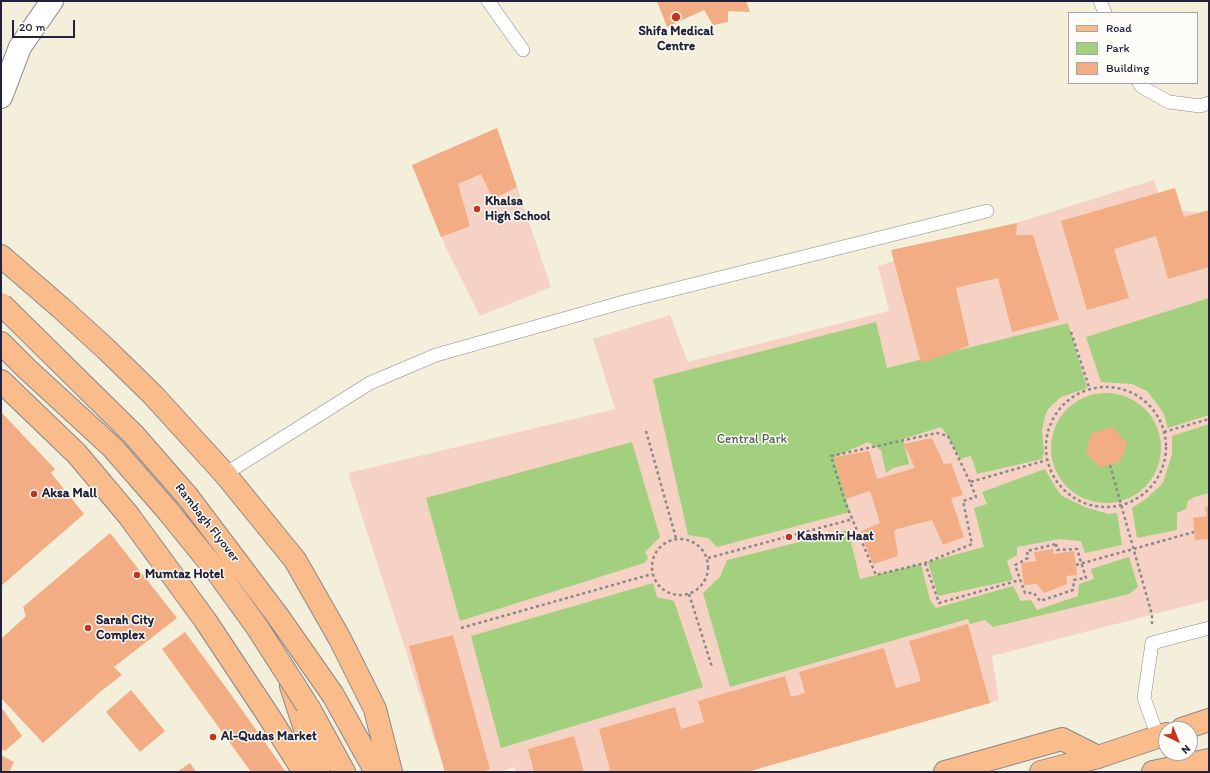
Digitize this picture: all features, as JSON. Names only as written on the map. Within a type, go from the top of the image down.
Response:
[{"type":"main road","points":[[1,256],[106,349],[153,395],[225,474],[295,560],[340,639],[375,709],[391,772]]},
{"type":"main road","name":"Rambagh Flyover","points":[[1,304],[134,435],[188,498],[277,615],[333,695],[376,772]]},
{"type":"main road","name":"Rambagh Flyover","points":[[1,343],[113,448],[167,510],[218,573],[257,627],[288,675],[344,772]]},
{"type":"main road","points":[[1,381],[77,454],[128,516],[205,620],[304,772]]},
{"type":"main road","points":[[288,675],[319,772]]},
{"type":"main road","points":[[1198,724],[1209,720]]},
{"type":"main road","points":[[1042,772],[1098,757],[1158,737]]},
{"type":"main road","points":[[945,772],[1062,739],[1098,757]]},
{"type":"main road","points":[[1153,772],[1209,760]]},
{"type":"street","points":[[1,97],[20,47],[52,1]]},
{"type":"lane","points":[[488,1],[523,50]]},
{"type":"lane","points":[[1100,1],[1105,12]]},
{"type":"lane","points":[[1140,84],[1142,87],[1169,102],[1200,106],[1209,103]]},
{"type":"lane","points":[[225,474],[370,383],[436,355],[627,301],[987,211]]},
{"type":"lane","points":[[1158,728],[1144,698],[1152,643],[1209,628]]},
{"type":"path","points":[[1071,332],[1090,390]]},
{"type":"path","points":[[1098,388],[1116,388],[1133,394],[1148,404],[1158,418],[1164,432],[1165,453],[1161,470],[1152,486],[1139,498],[1122,505],[1103,508],[1083,504],[1067,494],[1054,478],[1047,460],[1046,440],[1052,421],[1063,405],[1079,394],[1090,390],[1098,388]]},
{"type":"path","points":[[1164,432],[1209,419]]},
{"type":"path","points":[[646,431],[676,538]]},
{"type":"path","points":[[937,433],[948,436],[976,497],[963,501],[972,544],[925,563],[876,575],[853,520],[845,502],[831,456],[937,433]]},
{"type":"path","points":[[970,482],[1047,460]]},
{"type":"path","points":[[1110,465],[1152,615],[1152,643]]},
{"type":"path","points":[[708,558],[853,520]]},
{"type":"path","points":[[1076,565],[1194,532]]},
{"type":"path","points":[[676,538],[684,538],[696,543],[704,551],[708,558],[709,568],[708,576],[697,590],[689,594],[679,596],[670,594],[662,589],[652,574],[654,555],[660,547],[676,538]]},
{"type":"path","points":[[1056,544],[1058,550],[1077,549],[1086,578],[1074,580],[1073,590],[1040,601],[1034,593],[1024,593],[1020,580],[1015,565],[1028,558],[1027,551],[1056,544]]},
{"type":"path","points":[[925,563],[939,603],[1020,580]]},
{"type":"path","points":[[461,628],[652,574]]},
{"type":"path","points":[[689,594],[712,667]]},
{"type":"shaded area","name":"Khalsa High School","points":[[497,128],[551,287],[480,316],[446,248],[412,165]]},
{"type":"shaded area","name":"Kashmir Haat","points":[[1154,180],[1164,209],[1197,212],[1209,243],[1209,600],[992,656],[999,700],[728,772],[516,772],[515,767],[500,772],[445,772],[348,473],[615,409],[593,339],[670,315],[688,362],[889,311],[878,266]]},
{"type":"green space","points":[[1209,298],[1209,415],[1168,428],[1163,412],[1147,391],[1132,384],[1101,382],[1086,337]]},
{"type":"green space","name":"Central Park","points":[[876,322],[887,368],[1068,323],[1087,388],[1061,397],[1048,409],[1042,431],[1044,453],[1042,459],[977,474],[971,456],[960,459],[948,436],[941,427],[903,439],[909,464],[893,468],[886,473],[881,450],[868,442],[834,457],[850,512],[717,547],[708,538],[688,535],[653,379]]},
{"type":"green space","points":[[1106,393],[1127,397],[1145,409],[1157,427],[1161,448],[1157,469],[1145,487],[1127,499],[1106,503],[1085,499],[1067,487],[1055,469],[1051,448],[1055,427],[1067,409],[1085,397]]},
{"type":"green space","points":[[1209,424],[1209,493],[1194,497],[1188,501],[1186,509],[1177,513],[1177,530],[1137,538],[1132,508],[1147,498],[1163,483],[1172,454],[1172,436]]},
{"type":"green space","points":[[632,442],[660,537],[645,552],[648,558],[644,563],[460,621],[426,498]]},
{"type":"green space","points":[[1045,469],[1062,496],[1085,507],[1108,514],[1117,513],[1122,545],[1085,553],[1081,541],[1059,539],[1017,547],[1017,555],[1007,561],[1013,580],[938,596],[928,562],[984,547],[974,508],[987,504],[982,492]]},
{"type":"green space","points":[[848,530],[860,579],[921,564],[930,600],[936,608],[1013,586],[1021,601],[1031,600],[1037,610],[1078,596],[1079,584],[1094,579],[1091,569],[1129,557],[1138,587],[1129,594],[993,627],[985,620],[970,624],[968,619],[730,687],[703,593],[720,577],[727,560]]},
{"type":"green space","points":[[653,583],[657,597],[674,601],[703,687],[501,748],[471,636]]},
{"type":"building","name":"Shifa Medical Centre","points":[[657,1],[746,1],[750,12],[728,11],[728,22],[713,25],[704,10],[667,27]]},
{"type":"building","points":[[497,128],[517,187],[493,199],[481,174],[458,184],[470,226],[441,237],[412,165]]},
{"type":"building","points":[[1175,188],[1184,217],[1209,210],[1209,267],[1168,279],[1156,236],[1114,249],[1129,298],[1087,310],[1061,221]]},
{"type":"building","points":[[1017,223],[1016,235],[1033,235],[1059,320],[1012,332],[998,278],[956,288],[969,346],[921,363],[891,250]]},
{"type":"building","name":"Aksa Mall","points":[[1,412],[55,469],[51,473],[84,514],[1,586]]},
{"type":"building","points":[[1113,427],[1127,443],[1120,462],[1100,467],[1086,453],[1091,433]]},
{"type":"building","points":[[932,438],[944,464],[951,463],[963,495],[951,498],[964,537],[943,545],[932,520],[894,530],[898,556],[873,564],[860,532],[880,523],[870,491],[846,499],[834,457],[869,451],[877,479],[915,468],[904,444]]},
{"type":"building","points":[[1209,506],[1209,539],[1195,540],[1193,518],[1207,516],[1205,507]]},
{"type":"building","name":"Sarah City Complex","points":[[110,533],[177,618],[114,667],[122,675],[100,692],[43,743],[1,698],[1,639],[26,616],[23,607]]},
{"type":"building","points":[[1053,549],[1053,554],[1074,551],[1077,575],[1066,576],[1067,584],[1044,593],[1037,584],[1024,585],[1021,563],[1036,561],[1034,552]]},
{"type":"building","points":[[968,624],[990,703],[747,772],[605,772],[610,770],[599,729],[675,707],[681,729],[704,722],[698,701],[785,676],[791,697],[805,693],[799,672],[884,648],[896,688],[921,681],[909,641]]},
{"type":"building","points":[[185,632],[286,772],[251,772],[162,649]]},
{"type":"building","points":[[453,635],[490,769],[482,772],[445,772],[409,646]]},
{"type":"building","points":[[131,690],[165,731],[140,752],[106,712]]},
{"type":"building","points":[[1,707],[22,736],[5,751],[1,749]]},
{"type":"building","points":[[574,736],[584,772],[534,772],[528,749]]},
{"type":"building","points":[[1,755],[14,762],[9,772],[1,772]]},
{"type":"building","points":[[190,763],[196,772],[177,772]]},
{"type":"place","name":"Shifa Medical Centre","points":[[676,17]]},
{"type":"place","name":"Khalsa High School","points":[[477,209]]},
{"type":"place","name":"Aksa Mall","points":[[34,494]]},
{"type":"place","name":"Kashmir Haat","points":[[789,537]]},
{"type":"place","name":"Mumtaz Hotel","points":[[137,575]]},
{"type":"place","name":"Sarah City Complex","points":[[88,628]]},
{"type":"place","name":"Al-Qudas Market","points":[[213,737]]}]
